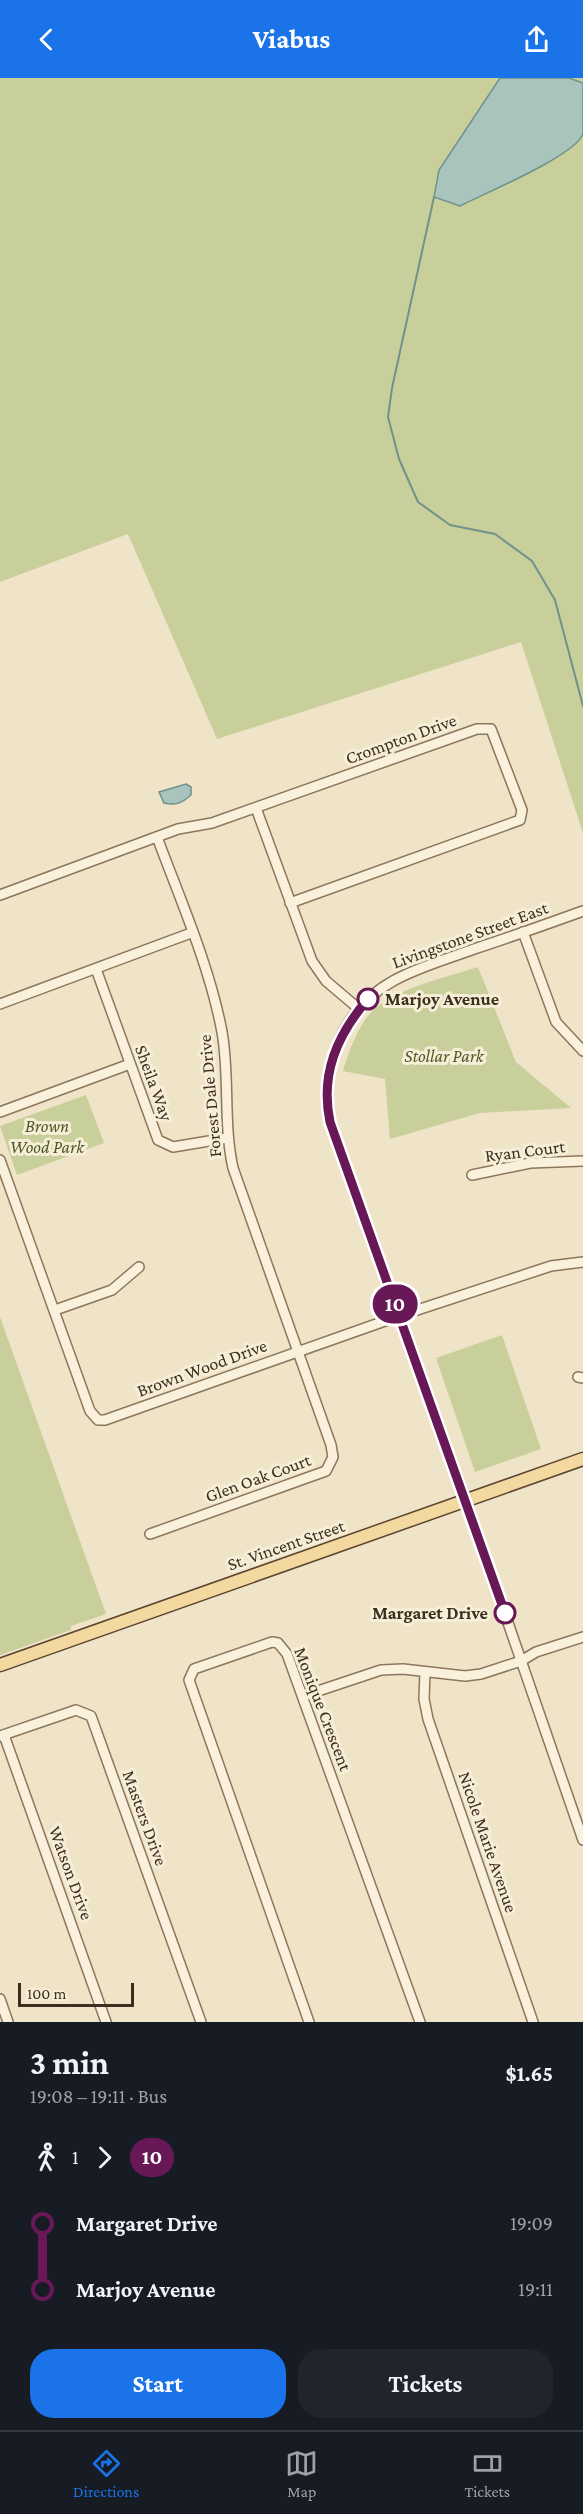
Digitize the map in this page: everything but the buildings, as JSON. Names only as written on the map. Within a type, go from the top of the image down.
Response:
[{"type":"main road","name":"St. Vincent Street","points":[[0,1665],[133,1616],[583,1459]]},
{"type":"street","name":"Crompton Drive","points":[[0,895],[158,837],[256,808],[484,727],[491,729],[496,736],[523,815],[515,824],[290,903]]},
{"type":"street","points":[[256,808],[308,953],[319,972],[359,1009]]},
{"type":"street","name":"Forest Dale Drive","points":[[158,837],[191,933],[222,1035],[225,1054],[227,1138],[238,1186],[297,1352]]},
{"type":"street","name":"Livingstone Street East","points":[[583,911],[404,975],[374,993],[359,1009],[340,1037],[327,1085],[327,1108],[583,1840]]},
{"type":"street","points":[[524,932],[556,1022],[583,1051]]},
{"type":"street","points":[[0,1004],[191,933]]},
{"type":"street","name":"Sheila Way","points":[[96,969],[158,1140],[173,1147],[227,1138]]},
{"type":"street","points":[[0,1112],[130,1064]]},
{"type":"street","name":"Brown Wood Drive","points":[[0,1160],[90,1411],[98,1420],[105,1420],[399,1316],[551,1266],[583,1263]]},
{"type":"street","name":"Ryan Court","points":[[472,1175],[530,1163],[583,1161]]},
{"type":"street","points":[[55,1310],[112,1290],[139,1267]]},
{"type":"street","name":"Glen Oak Court","points":[[150,1534],[326,1471],[333,1457],[331,1445],[297,1352]]},
{"type":"street","points":[[303,1696],[381,1670],[475,1675],[521,1661],[536,1652],[583,1637]]},
{"type":"street","name":"Monique Crescent","points":[[309,2022],[189,1680],[194,1669],[266,1644],[278,1643],[287,1654],[420,2022]]},
{"type":"street","name":"Nicole Marie Avenue","points":[[425,1672],[424,1699],[428,1719],[532,2022]]},
{"type":"street","name":"Masters Drive","points":[[2,1736],[76,1710],[91,1716],[201,2022]]},
{"type":"street","name":"Watson Drive","points":[[2,1736],[106,2022]]},
{"type":"street","points":[[0,1999],[8,2022]]},
{"type":"green space","points":[[0,78],[583,78],[583,833],[521,642],[217,739],[128,534],[0,582]]},
{"type":"green space","name":"Stollar Park","points":[[478,967],[516,1062],[571,1108],[480,1113],[390,1139],[385,1079],[343,1071],[356,1036],[368,1016],[390,998]]},
{"type":"green space","name":"Brown Wood Park","points":[[86,1095],[104,1143],[17,1175],[0,1126]]},
{"type":"green space","points":[[0,1317],[106,1614],[71,1626],[71,1630],[0,1655]]},
{"type":"green space","points":[[502,1335],[541,1449],[475,1472],[436,1358]]},
{"type":"water","points":[[500,78],[569,78],[583,83],[583,134],[564,153],[547,163],[460,206],[434,197],[439,170]]},
{"type":"water","points":[[186,784],[191,787],[191,795],[179,803],[164,803],[159,792]]},
{"type":"waterway","points":[[434,197],[392,388],[388,417],[399,459],[418,502],[450,525],[495,534],[532,561],[555,600],[583,706]]},
{"type":"bus line","name":"10","points":[[368,999],[351,1019],[335,1048],[327,1085],[327,1108],[330,1122],[505,1613]]},
{"type":"place","name":"Marjoy Avenue","points":[[368,999]]},
{"type":"place","name":"Margaret Drive","points":[[505,1613]]}]
